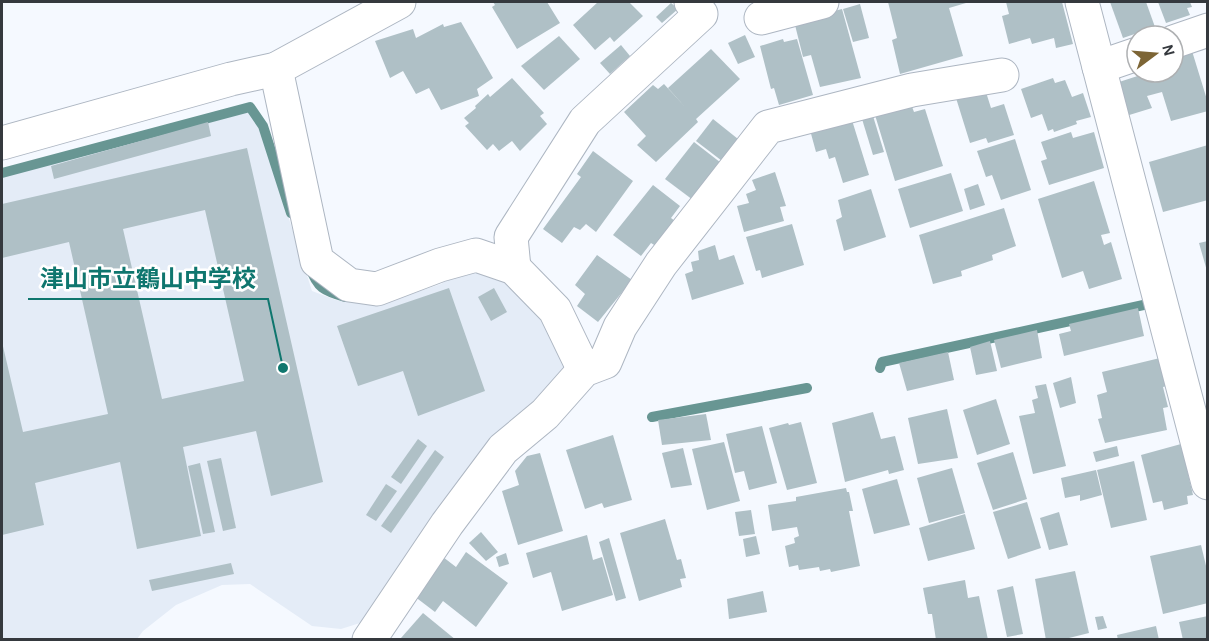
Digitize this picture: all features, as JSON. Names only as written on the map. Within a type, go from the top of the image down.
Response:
[{"type":"street","points":[[2,143],[231,79],[276,69],[399,2]]},
{"type":"street","points":[[514,268],[511,237],[585,121],[701,14],[691,2]]},
{"type":"street","points":[[761,18],[822,2]]},
{"type":"street","points":[[1082,2],[1208,483]]},
{"type":"street","points":[[1185,38],[1208,30]]},
{"type":"street","points":[[1099,67],[1125,58]]},
{"type":"street","points":[[276,69],[317,261],[349,285],[377,290],[440,265],[476,255],[514,268],[555,310],[584,370]]},
{"type":"street","points":[[369,639],[447,524],[503,449],[545,414],[584,370],[605,362],[620,327],[661,264],[768,127],[912,90],[1002,75]]},
{"type":"shaded area","points":[[249,110],[261,131],[312,291],[336,300],[376,306],[441,284],[460,272],[478,269],[505,277],[556,335],[566,357],[561,379],[406,563],[360,623],[341,629],[312,626],[250,584],[222,585],[176,605],[143,631],[137,639],[2,640],[2,176]]},
{"type":"building","points":[[493,2],[547,2],[560,23],[517,49],[492,7],[495,5]]},
{"type":"building","points":[[598,2],[629,2],[643,16],[614,42],[610,37],[595,50],[573,25]]},
{"type":"building","points":[[888,2],[966,2],[949,8],[963,56],[900,74],[892,40],[897,38]]},
{"type":"building","points":[[1006,2],[1062,2],[1073,44],[1056,48],[1054,38],[1032,44],[1030,38],[1009,44],[1002,16],[1009,14]]},
{"type":"building","points":[[1110,2],[1146,2],[1154,24],[1125,24],[1125,37],[1123,38]]},
{"type":"building","points":[[1158,2],[1190,2],[1192,7],[1187,8],[1190,15],[1166,23]]},
{"type":"building","points":[[671,3],[678,9],[662,23],[656,17]]},
{"type":"building","points":[[860,4],[869,38],[853,42],[843,9]]},
{"type":"building","points":[[842,9],[861,78],[820,87],[811,55],[803,57],[794,21]]},
{"type":"building","points":[[461,22],[493,78],[477,89],[479,96],[441,110],[429,88],[416,94],[403,71],[390,78],[375,41],[413,29],[416,38],[443,24],[444,27]]},
{"type":"building","points":[[745,35],[755,57],[738,64],[728,43]]},
{"type":"building","points":[[559,36],[580,59],[544,90],[521,66]]},
{"type":"building","points":[[783,39],[784,42],[797,39],[813,95],[779,105],[774,88],[771,89],[760,46]]},
{"type":"building","points":[[621,45],[630,56],[610,74],[600,63]]},
{"type":"building","points":[[711,49],[740,79],[696,119],[698,122],[656,162],[637,145],[646,136],[624,112],[653,85],[658,89],[664,84],[686,108],[668,88]]},
{"type":"building","points":[[1192,51],[1208,103],[1208,111],[1171,121],[1162,92],[1147,96],[1152,108],[1126,116],[1116,83],[1125,80],[1125,84],[1185,84],[1185,53]]},
{"type":"building","points":[[512,78],[544,113],[540,116],[547,124],[520,151],[512,141],[499,151],[493,144],[487,150],[465,126],[469,123],[464,118],[488,94],[490,97]]},
{"type":"building","points":[[1053,78],[1055,83],[1065,80],[1072,97],[1083,93],[1091,117],[1076,121],[1077,124],[1054,132],[1053,129],[1048,131],[1042,114],[1031,118],[1021,89]]},
{"type":"building","points":[[985,89],[991,108],[1004,104],[1014,135],[988,143],[986,138],[970,143],[956,98]]},
{"type":"building","points":[[911,104],[914,112],[925,109],[943,166],[895,181],[875,115]]},
{"type":"building","points":[[873,116],[884,152],[873,155],[862,119]]},
{"type":"building","points":[[851,117],[869,175],[843,183],[835,157],[829,159],[826,149],[816,152],[810,130]]},
{"type":"building","points":[[713,119],[743,143],[726,164],[696,141]]},
{"type":"building","points":[[208,122],[211,136],[54,179],[51,166]]},
{"type":"building","points":[[1071,132],[1073,138],[1094,132],[1104,168],[1049,185],[1041,161],[1047,159],[1041,142]]},
{"type":"building","points":[[1015,139],[1031,190],[1001,200],[992,175],[986,177],[977,151]]},
{"type":"building","points":[[694,142],[725,166],[697,203],[665,179]]},
{"type":"building","points":[[1208,145],[1208,200],[1163,212],[1149,162]]},
{"type":"building","points":[[247,148],[323,482],[271,496],[256,431],[183,447],[201,536],[137,549],[120,462],[35,483],[44,525],[2,535],[2,342],[23,432],[108,414],[69,242],[2,258],[2,204]],"holes":[[[205,210],[244,381],[162,399],[123,229]]]},
{"type":"building","points":[[593,151],[633,181],[596,232],[586,224],[580,230],[574,227],[562,243],[543,229],[581,177],[577,174]]},
{"type":"building","points":[[775,172],[786,206],[780,207],[784,221],[744,232],[737,206],[749,203],[746,194],[756,190],[752,180]]},
{"type":"building","points":[[951,173],[963,211],[910,228],[898,189]]},
{"type":"building","points":[[1094,181],[1110,233],[1101,235],[1104,245],[1111,242],[1122,279],[1089,289],[1083,271],[1062,278],[1038,199]]},
{"type":"building","points":[[978,184],[985,205],[970,210],[964,189]]},
{"type":"building","points":[[653,185],[680,206],[671,218],[679,224],[659,248],[651,243],[641,256],[613,235]]},
{"type":"building","points":[[871,189],[886,237],[844,251],[836,220],[842,217],[838,200]]},
{"type":"building","points":[[1004,208],[1016,246],[992,255],[993,260],[961,271],[962,276],[933,284],[919,235]]},
{"type":"building","points":[[792,224],[804,265],[762,278],[760,270],[756,271],[746,237]]},
{"type":"building","points":[[1208,241],[1208,271],[1207,271],[1199,243]]},
{"type":"building","points":[[715,245],[719,260],[734,255],[744,284],[692,300],[685,274],[693,271],[691,262],[699,260],[698,251]]},
{"type":"building","points":[[597,255],[632,280],[598,322],[577,306],[585,294],[575,285]]},
{"type":"building","points":[[449,288],[485,391],[418,416],[403,371],[358,386],[337,326]]},
{"type":"building","points":[[494,288],[507,312],[491,321],[478,297]]},
{"type":"building","points":[[1138,308],[1144,336],[1064,356],[1059,334],[1071,331],[1069,324]]},
{"type":"building","points":[[1037,330],[1042,358],[1001,368],[994,340]]},
{"type":"building","points":[[990,341],[997,371],[976,375],[970,347]]},
{"type":"building","points":[[948,352],[954,380],[907,391],[899,363]]},
{"type":"building","points":[[1160,358],[1167,386],[1163,387],[1168,407],[1163,408],[1167,430],[1105,443],[1098,419],[1102,418],[1097,395],[1107,392],[1102,372]]},
{"type":"building","points":[[1071,377],[1076,403],[1060,408],[1053,383]]},
{"type":"building","points":[[1046,384],[1066,466],[1033,474],[1019,416],[1035,413],[1032,400],[1038,398],[1035,386]]},
{"type":"building","points":[[996,399],[1010,444],[977,455],[963,410]]},
{"type":"building","points":[[947,409],[958,458],[918,464],[908,418]]},
{"type":"building","points":[[873,412],[881,439],[895,436],[904,470],[889,474],[888,470],[845,482],[832,423]]},
{"type":"building","points":[[706,414],[711,440],[662,445],[658,420]]},
{"type":"building","points":[[801,422],[817,483],[787,490],[769,428]]},
{"type":"building","points":[[762,426],[777,483],[749,490],[744,471],[735,473],[726,434]]},
{"type":"building","points":[[613,435],[632,500],[604,508],[602,503],[585,509],[566,450]]},
{"type":"building","points":[[418,439],[427,446],[401,484],[391,477]]},
{"type":"building","points":[[724,442],[740,501],[707,510],[692,449]]},
{"type":"building","points":[[1181,444],[1193,495],[1187,496],[1188,504],[1164,510],[1162,501],[1153,503],[1141,455]]},
{"type":"building","points":[[1117,446],[1119,456],[1096,462],[1093,452]]},
{"type":"building","points":[[683,448],[692,485],[671,488],[662,453]]},
{"type":"building","points":[[435,450],[444,457],[391,533],[381,526]]},
{"type":"building","points":[[1013,452],[1027,499],[993,510],[977,463]]},
{"type":"building","points":[[540,453],[563,531],[518,545],[502,491],[519,485],[515,471],[527,456]]},
{"type":"building","points":[[221,458],[236,528],[223,531],[207,461]]},
{"type":"building","points":[[1134,461],[1147,520],[1111,528],[1097,470]]},
{"type":"building","points":[[200,463],[215,532],[203,534],[188,466]]},
{"type":"building","points":[[952,468],[965,513],[929,523],[917,478]]},
{"type":"building","points":[[1096,470],[1102,495],[1080,501],[1080,495],[1065,498],[1061,478]]},
{"type":"building","points":[[897,479],[910,525],[874,534],[862,489]]},
{"type":"building","points":[[386,484],[397,491],[376,521],[366,515]]},
{"type":"building","points":[[846,488],[853,511],[849,511],[860,566],[831,572],[830,569],[820,571],[819,567],[799,570],[798,565],[789,567],[785,546],[795,543],[794,538],[799,536],[797,527],[772,531],[768,505],[796,501],[796,497]]},
{"type":"building","points":[[1027,502],[1041,548],[1008,559],[993,512]]},
{"type":"building","points":[[751,510],[755,534],[739,536],[735,512]]},
{"type":"building","points":[[1059,512],[1068,545],[1049,550],[1040,518]]},
{"type":"building","points":[[965,514],[975,549],[928,561],[919,528]]},
{"type":"building","points":[[665,519],[677,560],[681,559],[686,578],[680,579],[682,587],[639,601],[620,533]]},
{"type":"building","points":[[481,532],[498,552],[486,561],[469,543]]},
{"type":"building","points":[[587,535],[593,560],[602,557],[613,595],[562,611],[551,572],[533,578],[526,553]]},
{"type":"building","points":[[756,536],[760,554],[746,557],[743,539]]},
{"type":"building","points":[[609,538],[626,598],[616,601],[599,542]]},
{"type":"building","points":[[1201,545],[1208,574],[1208,603],[1163,614],[1150,556]]},
{"type":"building","points":[[466,552],[508,583],[476,627],[443,601],[435,612],[414,596],[443,557],[456,567]]},
{"type":"building","points":[[506,553],[509,564],[499,567],[496,557]]},
{"type":"building","points":[[231,563],[234,574],[152,591],[149,580]]},
{"type":"building","points":[[1075,571],[1089,633],[1061,640],[1046,640],[1035,579]]},
{"type":"building","points":[[965,580],[968,598],[979,596],[988,640],[936,640],[932,614],[928,614],[923,588]]},
{"type":"building","points":[[1013,586],[1023,634],[1007,637],[997,590]]},
{"type":"building","points":[[763,591],[767,612],[729,619],[727,599]]},
{"type":"building","points":[[423,613],[456,640],[404,640],[401,638]]},
{"type":"building","points":[[1103,616],[1107,628],[1098,630],[1095,617]]},
{"type":"building","points":[[1208,616],[1208,640],[1183,640],[1179,622]]},
{"type":"building","points":[[1156,626],[1159,640],[1118,640],[1117,635]]},
{"type":"waterway","points":[[2,173],[250,107],[263,126],[291,213]]},
{"type":"waterway","points":[[310,267],[315,280],[322,288],[345,297]]},
{"type":"waterway","points":[[880,368],[882,362],[1148,304]]},
{"type":"waterway","points":[[652,417],[807,388]]},
{"type":"place","name":"津山市立鶴山中学校","points":[[283,368]]}]
